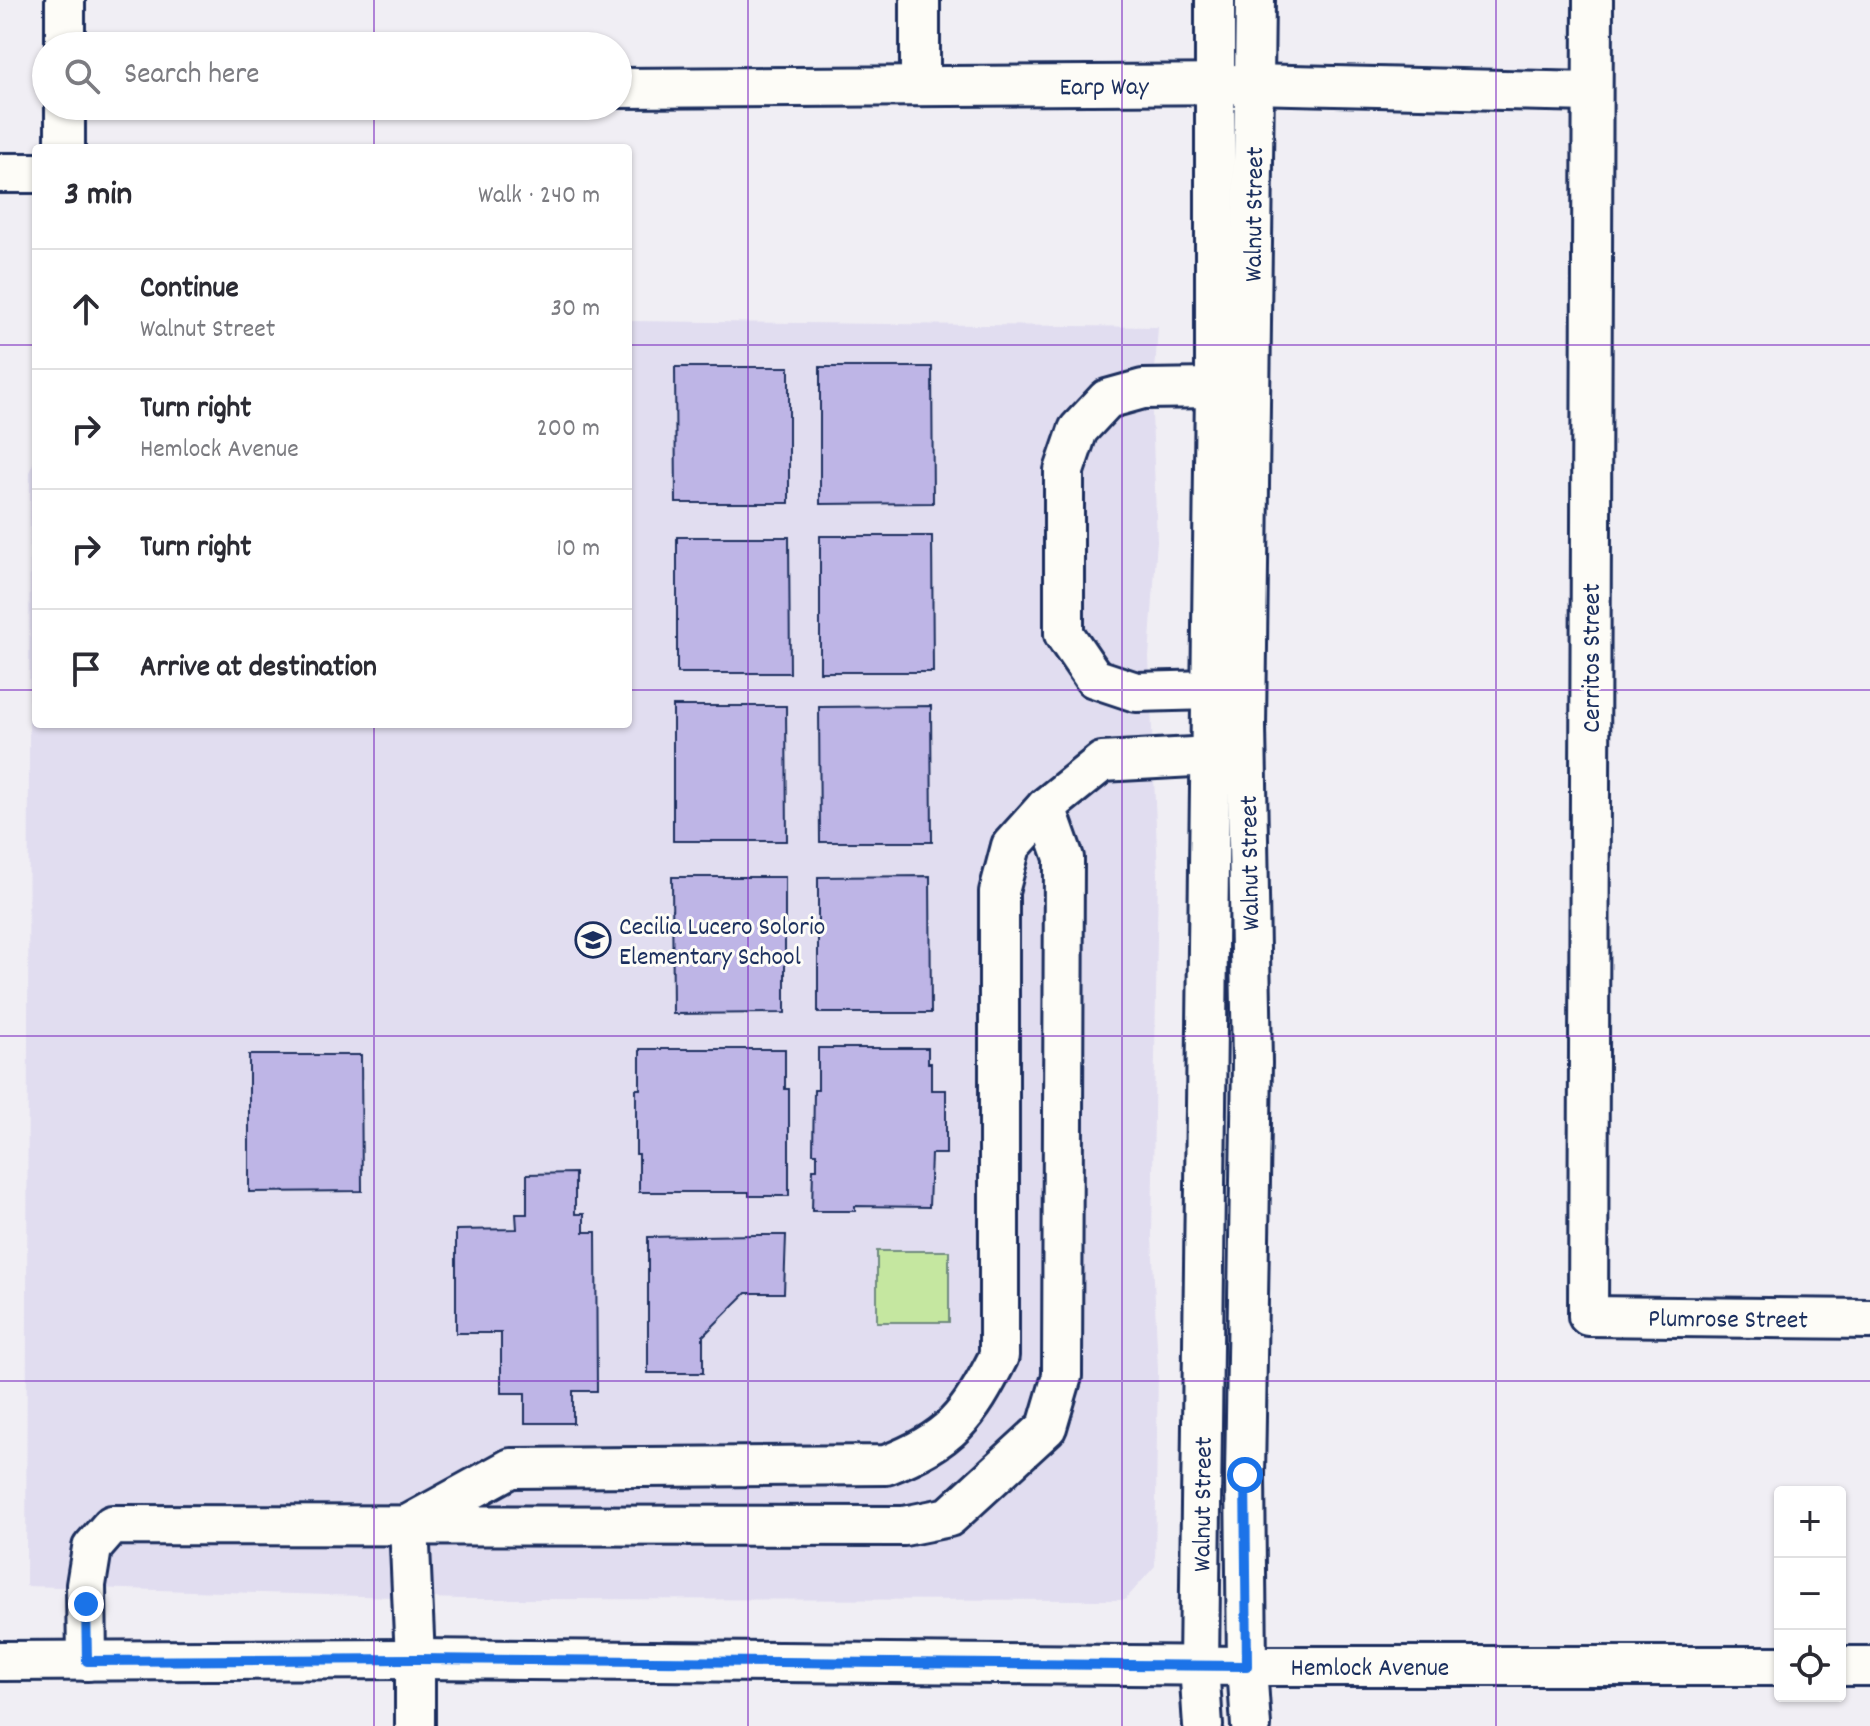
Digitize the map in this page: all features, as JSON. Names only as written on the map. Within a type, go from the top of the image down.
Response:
[{"type":"street","points":[[65,0],[65,32]]},
{"type":"street","points":[[920,0],[920,85]]},
{"type":"street","name":"Walnut Street","points":[[1215,0],[1211,690],[1223,737],[1252,1063],[1245,1475],[1247,1666],[1251,1726]]},
{"type":"street","name":"Walnut Street","points":[[1203,1726],[1199,1665],[1223,737],[1254,84],[1255,0]]},
{"type":"street","name":"Cerritos Street","points":[[1588,1316],[1593,0]]},
{"type":"street","name":"Earp Way","points":[[632,88],[1254,84],[1592,92]]},
{"type":"street","points":[[65,120],[65,144]]},
{"type":"street","points":[[0,173],[32,173]]},
{"type":"street","points":[[1211,690],[1136,692],[1094,678],[1064,634],[1064,471],[1078,430],[1107,399],[1143,389],[1215,388]]},
{"type":"street","points":[[409,1524],[511,1468],[886,1465],[918,1453],[953,1429],[981,1391],[999,1356],[999,892],[1011,846],[1046,807],[1102,762],[1223,737]]},
{"type":"street","points":[[87,1661],[86,1585],[92,1548],[112,1525],[904,1526],[949,1517],[976,1495],[1047,1427],[1062,1376],[1064,858],[1046,807]]},
{"type":"street","name":"Plumrose Street","points":[[1588,1316],[1870,1319]]},
{"type":"street","points":[[409,1524],[415,1726]]},
{"type":"street","name":"Hemlock Avenue","points":[[0,1661],[415,1659],[1247,1666],[1774,1666]]},
{"type":"street","points":[[1846,1666],[1870,1666]]},
{"type":"shaded area","name":"Cecilia Lucero Solorio Elementary School","points":[[632,321],[1158,327],[1152,414],[1157,540],[1149,657],[1158,874],[1152,1235],[1158,1369],[1155,1566],[1125,1600],[461,1599],[26,1586],[32,466],[32,728],[632,728]]},
{"type":"green space","points":[[877,1251],[949,1251],[949,1322],[877,1322]]},
{"type":"building","points":[[675,367],[789,367],[789,503],[676,503]]},
{"type":"building","points":[[820,367],[932,367],[933,503],[820,504]]},
{"type":"building","points":[[820,536],[932,536],[933,672],[820,672]]},
{"type":"building","points":[[677,537],[789,537],[790,673],[677,673]]},
{"type":"building","points":[[673,706],[786,706],[787,841],[673,841]]},
{"type":"building","points":[[931,706],[932,842],[820,842],[819,707]]},
{"type":"building","points":[[930,876],[931,1013],[818,1013],[818,877]]},
{"type":"building","points":[[672,877],[785,877],[785,1013],[673,1014]]},
{"type":"building","points":[[818,1048],[928,1048],[931,1090],[946,1090],[946,1154],[931,1154],[929,1207],[855,1206],[855,1211],[812,1211],[813,1169],[817,1169],[817,1153],[813,1153]]},
{"type":"building","points":[[640,1049],[785,1049],[785,1089],[789,1089],[789,1196],[749,1196],[749,1192],[639,1192],[636,1089],[640,1089]]},
{"type":"building","points":[[249,1055],[361,1055],[362,1191],[249,1192]]},
{"type":"building","points":[[575,1173],[575,1214],[584,1214],[584,1232],[596,1232],[597,1391],[573,1391],[573,1423],[525,1423],[525,1393],[501,1393],[501,1333],[456,1333],[456,1230],[517,1229],[516,1214],[527,1214],[527,1174]]},
{"type":"building","points":[[786,1235],[784,1293],[746,1293],[703,1336],[703,1373],[648,1373],[648,1237]]},
{"type":"place","name":"Cecilia Lucero Solorio Elementary School","points":[[593,940]]},
{"type":"route","points":[[86,1604],[87,1661],[415,1659],[1247,1666],[1245,1475]]}]
